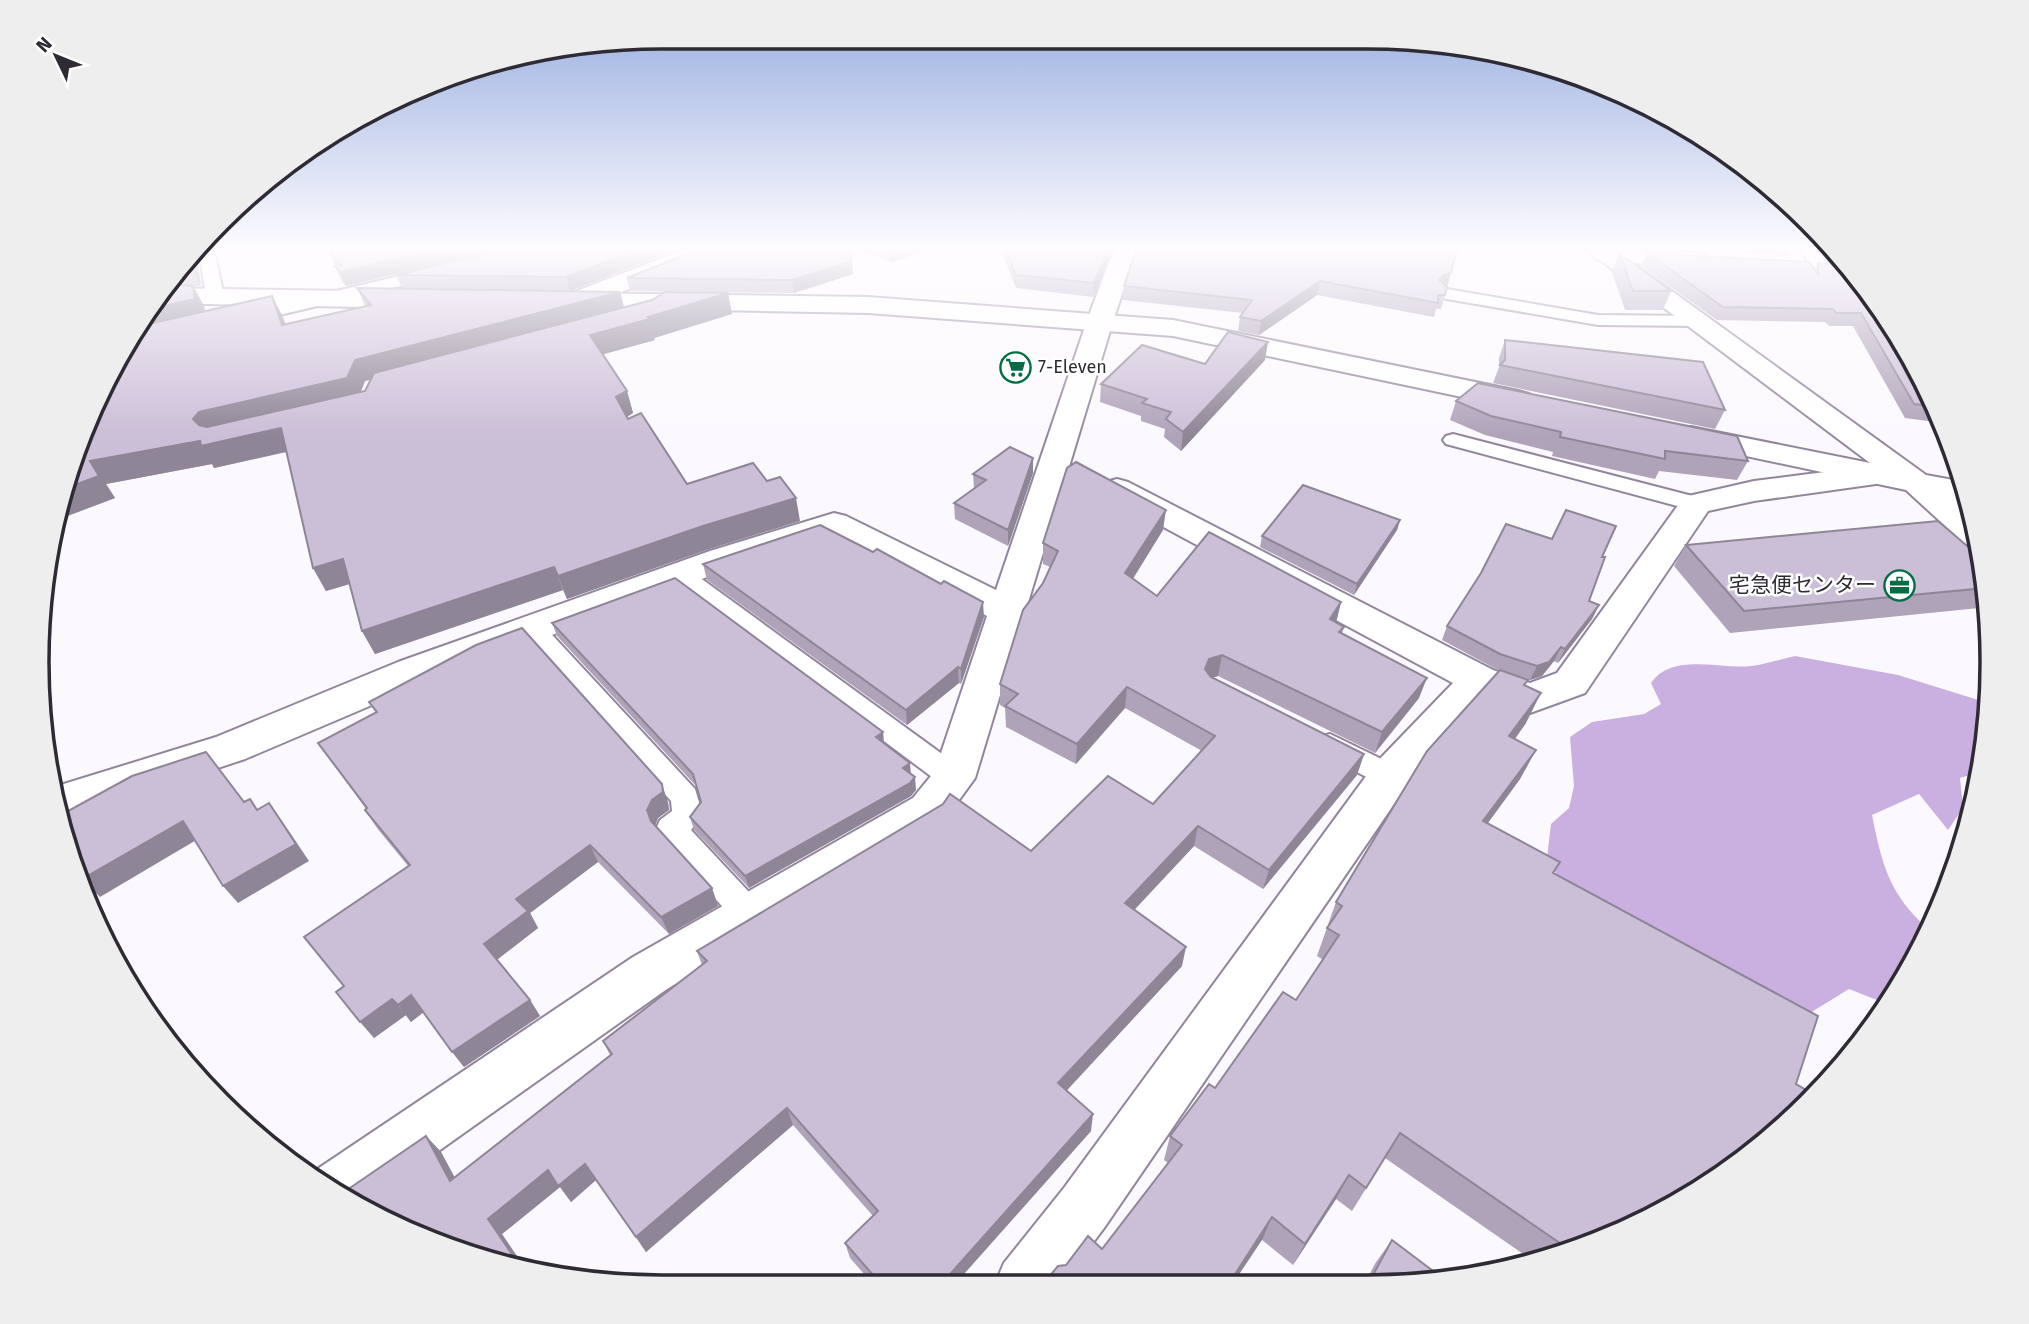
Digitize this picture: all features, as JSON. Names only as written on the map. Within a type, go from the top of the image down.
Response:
[{"type":"street","points":[[965,312],[1172,328],[1539,404]]},
{"type":"street","points":[[343,1185],[650,973],[928,810],[954,778],[1007,611],[1077,468],[1103,312]]},
{"type":"street","points":[[1683,312],[1917,483],[1964,524]]},
{"type":"street","points":[[1662,430],[1955,490]]},
{"type":"street","points":[[1077,468],[1479,680],[1530,698],[1570,684],[1696,504],[1754,491],[1879,475]]},
{"type":"street","points":[[65,801],[230,748],[412,672],[679,575],[834,523],[1007,611]]},
{"type":"street","points":[[1032,1275],[1084,1208],[1390,776],[1479,680]]},
{"type":"lane","points":[[235,321],[274,312]]},
{"type":"lane","points":[[623,321],[654,312]]},
{"type":"lane","points":[[1550,312],[1598,320],[1696,321]]},
{"type":"lane","points":[[1453,440],[1696,504]]},
{"type":"lane","points":[[679,575],[934,760],[954,778]]},
{"type":"lane","points":[[533,630],[685,797],[688,815],[671,829],[751,916]]},
{"type":"lane","points":[[1304,732],[1390,776]]},
{"type":"shaded area","points":[[1795,656],[1898,675],[1979,700],[1969,775],[1960,778],[1961,810],[1948,830],[1919,794],[1872,815],[1889,878],[1905,904],[1921,923],[1878,1001],[1849,989],[1810,1013],[1569,895],[1547,858],[1551,824],[1569,808],[1574,786],[1570,737],[1592,722],[1644,714],[1661,704],[1651,683],[1671,668],[1697,664],[1738,667]]},
{"type":"building","points":[[203,312],[277,312],[282,325],[341,312],[543,312],[355,360],[347,378],[199,412],[193,419],[199,425],[207,427],[365,391],[374,373],[607,312],[665,312],[648,317],[650,319],[590,335],[627,391],[616,397],[628,419],[641,413],[687,484],[753,463],[767,481],[780,477],[796,498],[703,526],[558,576],[554,567],[362,631],[343,559],[313,568],[281,428],[201,446],[200,441],[90,461],[99,476],[76,484],[112,391],[150,324]]},
{"type":"building","points":[[1244,312],[1275,312],[1261,321],[1240,317]]},
{"type":"building","points":[[1870,312],[1898,356],[1923,405],[1914,404],[1861,313],[1836,313]]},
{"type":"building","points":[[1228,332],[1268,342],[1183,432],[1166,419],[1171,412],[1142,403],[1147,399],[1101,384],[1142,345],[1205,364]]},
{"type":"building","points":[[1505,340],[1703,362],[1725,410],[1500,365],[1505,360]]},
{"type":"building","points":[[1478,383],[1737,436],[1748,461],[1665,451],[1665,459],[1560,437],[1561,432],[1491,416],[1456,401]]},
{"type":"building","points":[[1010,447],[1033,458],[1008,530],[954,503],[986,480],[973,474]]},
{"type":"building","points":[[1076,462],[1166,510],[1125,573],[1157,596],[1209,532],[1341,602],[1330,619],[1344,627],[1339,632],[1427,678],[1382,732],[1222,655],[1209,659],[1205,669],[1211,677],[1364,754],[1269,870],[1198,826],[1125,903],[1186,947],[1058,1083],[1093,1114],[949,1275],[873,1275],[845,1243],[878,1211],[787,1108],[636,1237],[585,1164],[558,1186],[548,1170],[488,1219],[514,1256],[427,1228],[348,1189],[426,1136],[450,1181],[612,1054],[603,1041],[707,961],[697,951],[943,804],[950,794],[1031,851],[1108,776],[1153,804],[1215,736],[1127,687],[1077,744],[1005,706],[1018,694],[1000,684],[1023,610],[1043,583],[1058,551],[1043,543],[1067,468]]},
{"type":"building","points":[[1303,485],[1400,520],[1357,584],[1262,536]]},
{"type":"building","points":[[1566,510],[1616,526],[1602,557],[1605,557],[1589,601],[1599,605],[1565,649],[1561,647],[1549,662],[1537,666],[1500,654],[1447,626],[1481,573],[1506,524],[1552,539]]},
{"type":"building","points":[[1938,521],[1969,548],[1976,589],[1744,611],[1686,545]]},
{"type":"building","points":[[820,525],[873,552],[877,549],[941,584],[944,581],[983,602],[961,669],[958,667],[906,710],[703,564]]},
{"type":"building","points":[[675,578],[883,732],[876,737],[910,763],[903,768],[915,777],[910,783],[745,876],[690,817],[701,802],[693,774],[552,623]]},
{"type":"building","points":[[522,628],[662,784],[663,792],[652,800],[647,810],[651,821],[712,888],[661,917],[590,845],[516,899],[528,911],[484,944],[530,1000],[452,1052],[411,995],[398,1005],[392,999],[360,1022],[336,992],[344,986],[304,937],[410,865],[365,810],[367,808],[318,743],[377,712],[369,702],[476,645]]},
{"type":"building","points":[[1500,670],[1528,680],[1524,685],[1541,693],[1509,736],[1536,750],[1483,821],[1560,862],[1553,873],[1818,1016],[1796,1084],[1805,1089],[1771,1123],[1708,1172],[1638,1212],[1560,1243],[1400,1133],[1366,1188],[1349,1175],[1305,1244],[1272,1217],[1234,1275],[1050,1275],[1058,1266],[1066,1265],[1088,1236],[1102,1249],[1182,1145],[1170,1136],[1209,1084],[1215,1088],[1283,992],[1296,1000],[1339,935],[1327,928],[1342,906],[1336,902],[1427,751]]},
{"type":"building","points":[[206,752],[244,802],[250,799],[257,810],[269,803],[296,844],[223,886],[183,821],[88,876],[68,811],[132,776]]},
{"type":"building","points":[[1392,1240],[1434,1271],[1407,1274],[1373,1275]]},
{"type":"place","name":"7-Eleven","points":[[1015,367]]},
{"type":"place","name":"宅急便センター","points":[[1899,585]]}]
